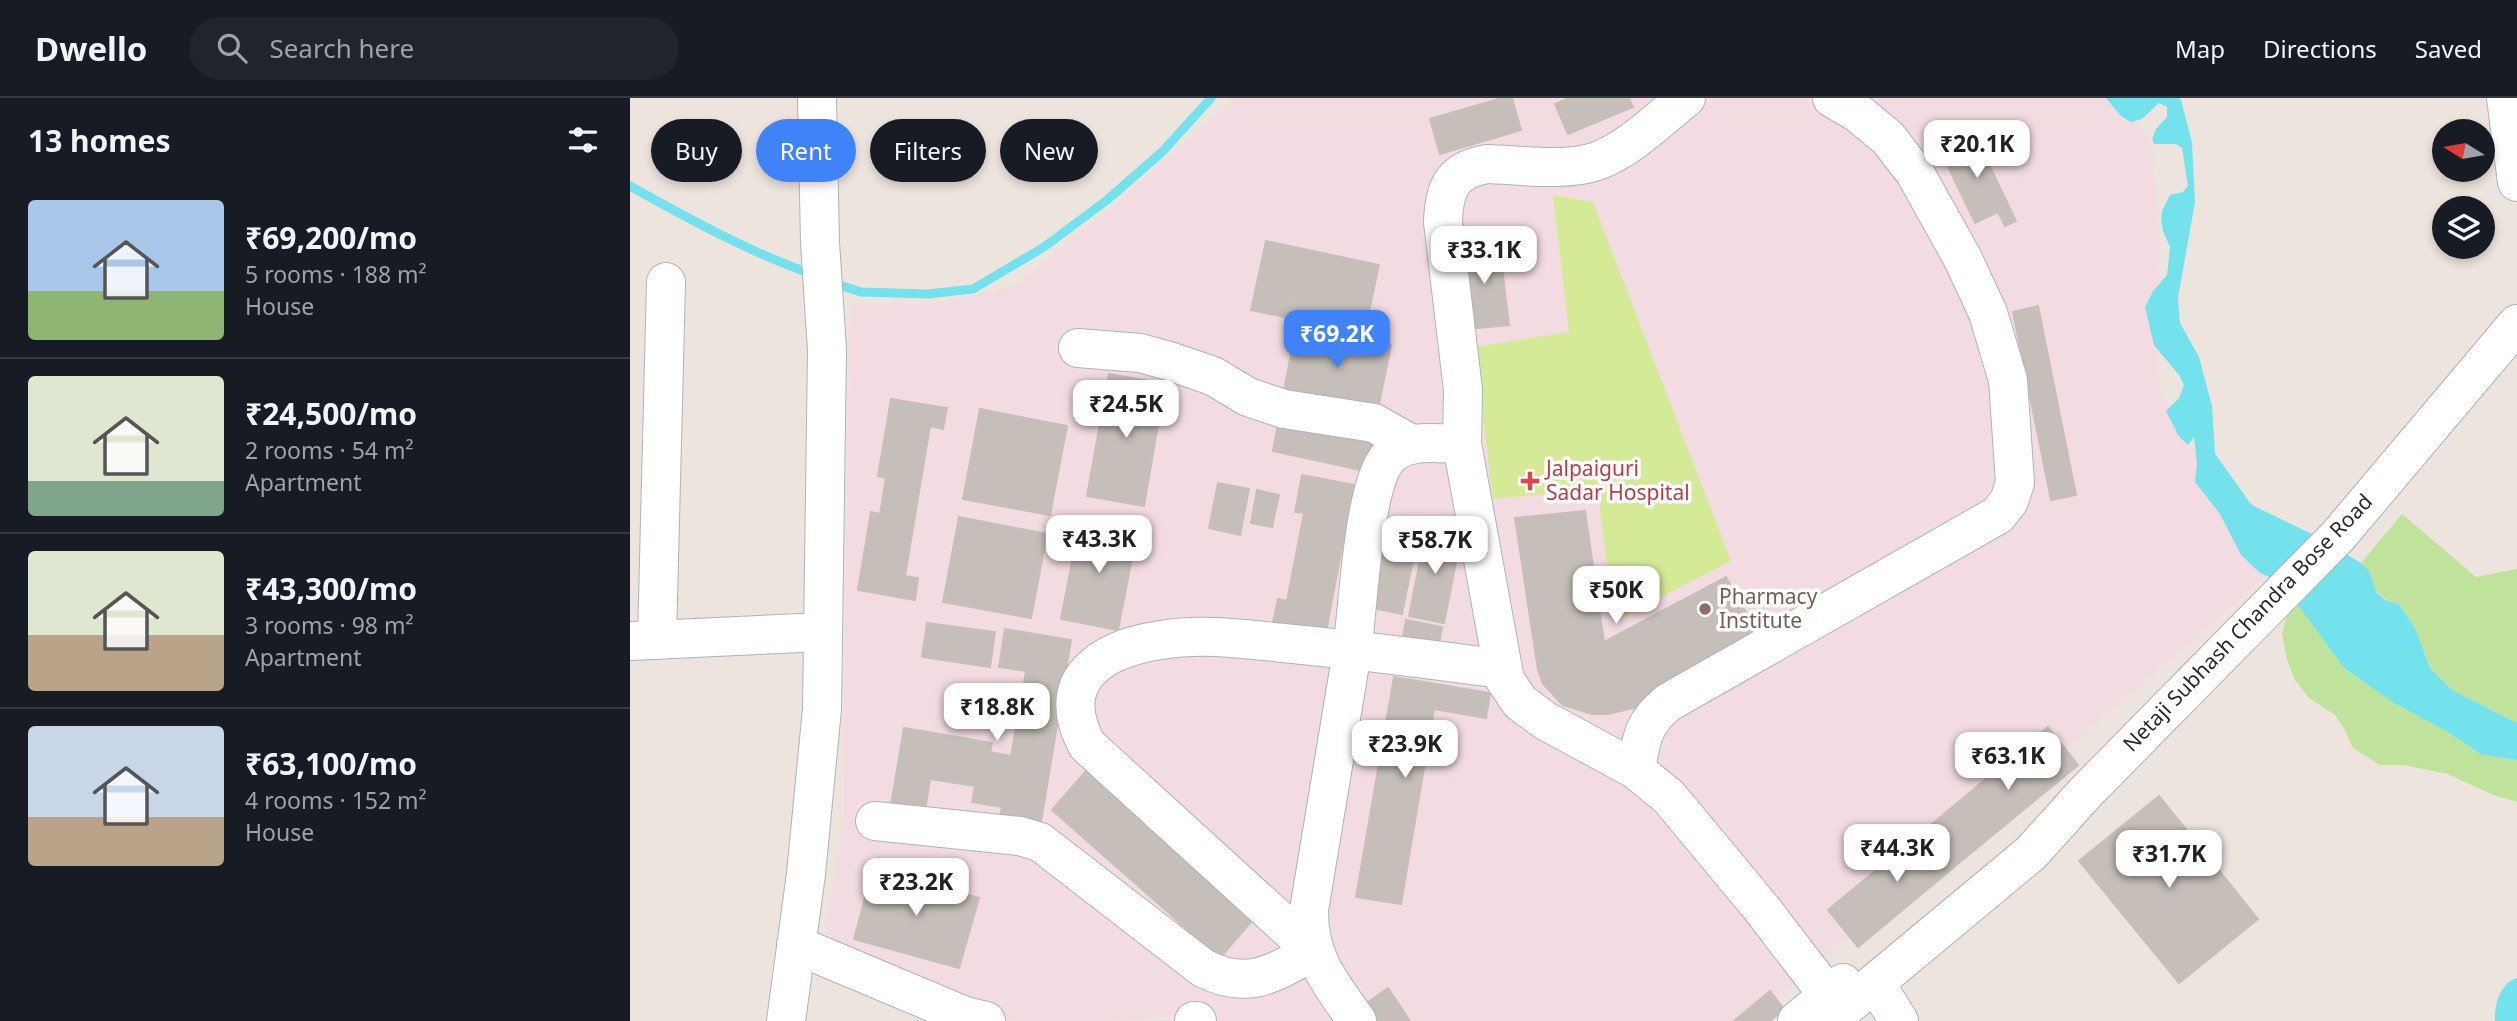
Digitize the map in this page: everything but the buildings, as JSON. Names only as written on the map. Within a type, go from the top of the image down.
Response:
[{"type":"street","points":[[786,1021],[822,709],[827,350],[820,242],[817,98]]},
{"type":"street","points":[[1686,98],[1616,152],[1594,162],[1572,166],[1487,164],[1463,171],[1454,180],[1444,206],[1443,222],[1463,390],[1462,444],[1505,680],[1531,711],[1636,770],[1669,797],[1762,909],[1829,1008]]},
{"type":"street","points":[[1636,770],[1640,744],[1646,728],[1654,714],[1669,702],[1998,515],[2009,501],[2015,483],[2008,380],[1988,313],[1963,258],[1915,173],[1888,138],[1859,114],[1832,98]]},
{"type":"street","points":[[2506,98],[2517,182]]},
{"type":"street","points":[[666,282],[644,640],[823,632]]},
{"type":"street","name":"Netaji Subhash Chandra Bose Road","points":[[1797,1021],[1829,1008],[1875,983],[2031,853],[2086,792],[2338,536],[2517,324]]},
{"type":"street","points":[[1078,348],[1140,353],[1169,361],[1213,376],[1248,397],[1284,409],[1374,423],[1411,444]]},
{"type":"street","points":[[1357,1021],[1324,974],[1313,951],[1309,910],[1352,649],[1374,487],[1386,460],[1403,446],[1462,444]]},
{"type":"street","points":[[1313,951],[1087,745],[1076,719],[1075,698],[1083,675],[1093,665],[1132,646],[1161,639],[1228,638],[1352,649],[1501,669]]},
{"type":"street","name":"Netaji Subhash Chandra Bose Road","points":[[1829,1008],[2017,832],[2086,792]]},
{"type":"street","points":[[875,821],[1020,836],[1040,842],[1174,947],[1217,975],[1241,980],[1267,976],[1313,951]]},
{"type":"street","points":[[796,945],[965,1016],[986,1021]]},
{"type":"street","points":[[1875,983],[1899,1021]]},
{"type":"shaded area","name":"Jalpaiguri Sadar Hospital","points":[[1235,98],[2122,98],[2152,147],[2160,252],[2157,386],[2267,576],[1750,1021],[1217,1021],[1195,1015],[1106,1021],[1024,1021],[978,1014],[823,949],[843,821],[849,332],[854,303],[927,304],[1015,286],[1123,197]]},
{"type":"green space","points":[[1553,195],[1593,202],[1731,561],[1615,621],[1597,489],[1493,499],[1474,347],[1569,332]]},
{"type":"green space","points":[[2402,514],[2476,577],[2517,569],[2517,723],[2452,690],[2430,668],[2415,628],[2399,604],[2378,593],[2361,563]]},
{"type":"green space","points":[[2296,602],[2344,668],[2394,703],[2446,731],[2482,755],[2517,760],[2517,802],[2493,795],[2448,774],[2403,765],[2380,765],[2353,748],[2334,714],[2309,698],[2295,680],[2287,660],[2282,634],[2286,618]]},
{"type":"water","points":[[2106,98],[2181,100],[2192,142],[2195,202],[2178,298],[2180,323],[2199,357],[2212,406],[2216,467],[2233,490],[2254,506],[2316,536],[2361,563],[2369,571],[2377,593],[2385,600],[2399,604],[2415,628],[2430,668],[2452,690],[2517,723],[2517,760],[2482,755],[2446,731],[2394,703],[2344,668],[2281,582],[2260,573],[2241,555],[2220,514],[2195,482],[2197,464],[2194,437],[2188,445],[2178,435],[2166,411],[2179,398],[2184,385],[2154,345],[2145,307],[2153,291],[2167,275],[2170,247],[2163,231],[2162,211],[2170,195],[2183,192],[2188,186],[2182,148],[2176,144],[2154,144],[2152,139],[2156,129],[2167,117],[2167,107],[2159,103],[2142,119],[2131,122],[2121,116]]},
{"type":"water","points":[[2517,978],[2517,1021],[2495,1021],[2499,995],[2506,985]]},
{"type":"waterway","points":[[833,283],[861,292],[928,294],[973,289],[1044,247],[1107,200],[1162,152],[1211,98]]},
{"type":"waterway","points":[[630,186],[697,223],[814,275]]},
{"type":"waterway","points":[[2209,453],[2244,502]]},
{"type":"place","name":"Jalpaiguri Sadar Hospital","points":[[1530,481]]},
{"type":"place","name":"Pharmacy Institute","points":[[1705,609]]}]
